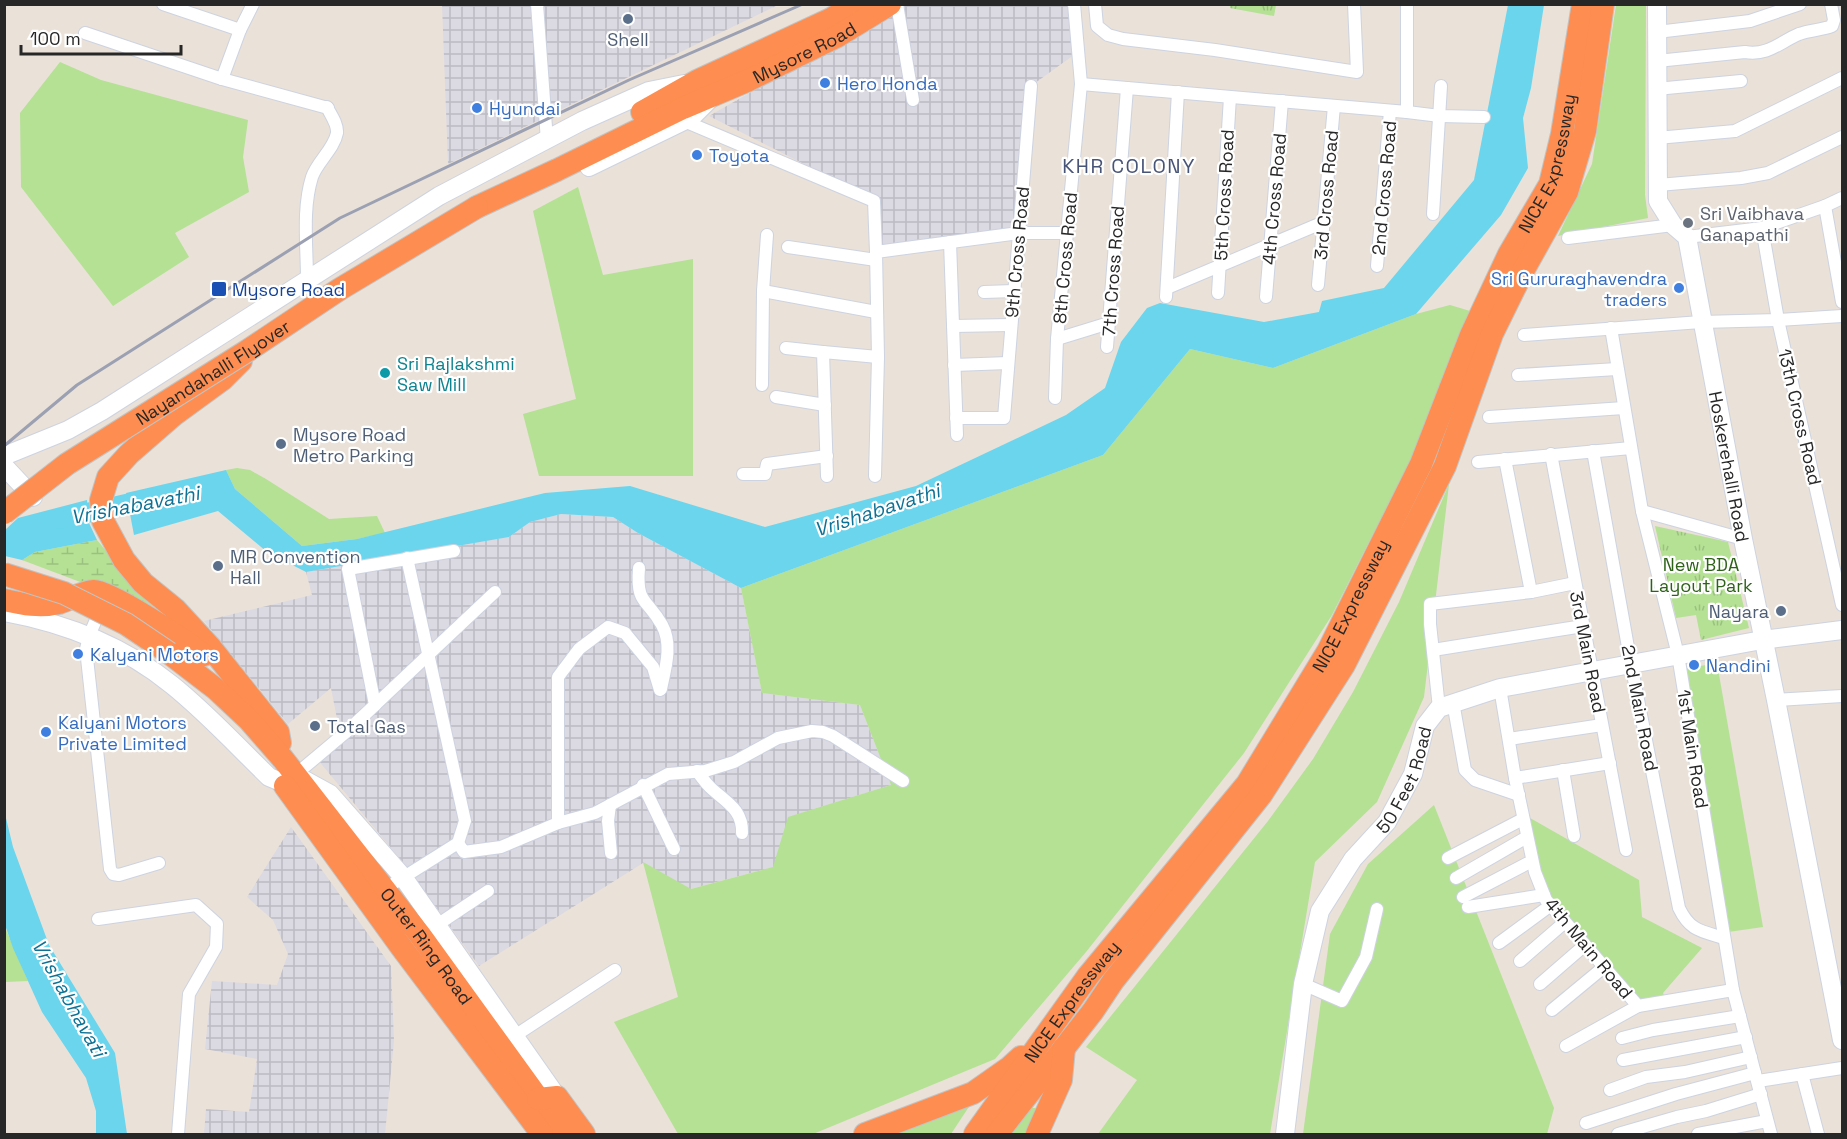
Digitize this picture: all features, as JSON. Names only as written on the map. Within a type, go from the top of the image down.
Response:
[{"type":"highway","name":"Mysore Road","points":[[683,114],[706,88],[855,4]]},
{"type":"highway","name":"Mysore Road","points":[[657,104],[706,88],[836,37],[890,4]]},
{"type":"highway","name":"NICE Expressway","points":[[997,1134],[1055,1042],[1089,976],[1247,784],[1328,651],[1421,464],[1471,335],[1504,264],[1550,184],[1562,134],[1583,4]]},
{"type":"highway","name":"NICE Expressway","points":[[975,1134],[1055,1042],[1113,981],[1261,795],[1344,665],[1445,466],[1492,334],[1523,271],[1567,192],[1585,131],[1604,4]]},
{"type":"highway","name":"Nayandahalli Flyover","points":[[4,503],[63,458],[152,397],[395,242],[657,104]]},
{"type":"highway","name":"Nayandahalli Flyover","points":[[4,513],[67,464],[247,351],[474,202],[557,170],[683,114]]},
{"type":"highway","points":[[241,361],[223,379],[175,414],[129,454],[108,477],[101,500],[103,521],[124,560],[143,584],[175,609],[241,684],[278,732],[286,772]]},
{"type":"highway","points":[[4,574],[64,593],[126,624],[166,658]]},
{"type":"highway","points":[[4,588],[59,607],[166,658]]},
{"type":"highway","points":[[4,600],[28,605],[44,605],[97,591],[186,641],[241,684]]},
{"type":"highway","name":"Outer Ring Road","points":[[166,658],[252,743],[286,772],[394,883],[548,1098],[564,1134]]},
{"type":"highway","name":"Outer Ring Road","points":[[286,772],[402,948],[542,1134]]},
{"type":"highway","points":[[866,1134],[973,1093],[1010,1067],[1055,1042],[1061,1080],[1037,1134]]},
{"type":"highway","points":[[548,1098],[584,1134]]},
{"type":"street","points":[[163,4],[240,30]]},
{"type":"street","points":[[222,79],[240,30],[253,4]]},
{"type":"street","points":[[537,4],[547,141]]},
{"type":"street","points":[[897,4],[913,100]]},
{"type":"street","name":"8th Cross Road","points":[[1055,398],[1058,339],[1081,84],[1074,4]]},
{"type":"street","points":[[1095,4],[1097,26],[1108,35],[1123,39],[1357,72],[1354,4]]},
{"type":"street","points":[[1407,4],[1407,112]]},
{"type":"street","name":"Hoskerehalli Road","points":[[1657,4],[1658,201],[1680,231],[1701,322],[1842,1040]]},
{"type":"street","points":[[1657,32],[1750,21],[1800,4]]},
{"type":"street","points":[[1657,61],[1745,52],[1757,54],[1768,51],[1803,33],[1832,26],[1834,20],[1831,4]]},
{"type":"street","points":[[85,33],[277,96],[328,108],[337,134],[313,175],[309,192],[307,280]]},
{"type":"street","points":[[1230,53],[1238,63],[1272,67]]},
{"type":"street","points":[[1657,138],[1735,131],[1842,78]]},
{"type":"street","points":[[1656,89],[1741,81]]},
{"type":"street","points":[[1081,84],[1440,116],[1484,117]]},
{"type":"street","name":"9th Cross Road","points":[[956,418],[1004,418],[1031,86]]},
{"type":"street","points":[[1433,214],[1441,86]]},
{"type":"street","name":"Mysore Road","points":[[4,456],[68,430],[102,411],[439,196],[582,121],[649,91],[706,88]]},
{"type":"street","name":"7th Cross Road","points":[[1107,347],[1127,88]]},
{"type":"street","points":[[1178,92],[1167,292],[1220,266],[1324,222]]},
{"type":"street","name":"5th Cross Road","points":[[1218,293],[1230,97]]},
{"type":"street","name":"4th Cross Road","points":[[1266,297],[1282,101]]},
{"type":"street","name":"3rd Cross Road","points":[[1318,285],[1334,106]]},
{"type":"street","name":"2nd Cross Road","points":[[1377,266],[1390,111]]},
{"type":"street","points":[[683,114],[874,201],[878,357],[875,476]]},
{"type":"street","name":"Mysore Road","points":[[4,523],[33,498],[176,399],[241,361],[426,244],[683,114]]},
{"type":"street","points":[[1658,185],[1741,178],[1768,173],[1842,136]]},
{"type":"street","points":[[1568,238],[1762,228],[1842,198]]},
{"type":"street","points":[[1825,206],[1837,241],[1842,302]]},
{"type":"street","name":"13th Cross Road","points":[[1762,228],[1778,320],[1842,605]]},
{"type":"street","points":[[788,247],[876,256],[950,242],[1019,233],[1067,233]]},
{"type":"street","points":[[762,385],[762,291],[767,235]]},
{"type":"street","points":[[950,242],[957,435]]},
{"type":"street","points":[[1167,273],[1184,274]]},
{"type":"street","points":[[762,291],[876,312]]},
{"type":"street","points":[[984,292],[1014,291]]},
{"type":"street","points":[[1524,335],[1701,322],[1842,316]]},
{"type":"street","points":[[1058,339],[1109,323]]},
{"type":"street","points":[[953,326],[1011,325]]},
{"type":"street","name":"1st Main Road","points":[[1611,328],[1642,512],[1678,655],[1733,990],[1771,1134]]},
{"type":"street","points":[[786,348],[878,357]]},
{"type":"street","points":[[823,352],[827,476]]},
{"type":"street","points":[[954,365],[1008,363]]},
{"type":"street","points":[[1518,375],[1617,369]]},
{"type":"street","points":[[776,397],[825,405]]},
{"type":"street","points":[[1489,417],[1624,408]]},
{"type":"street","points":[[1478,462],[1551,453],[1631,448]]},
{"type":"street","name":"2nd Main Road","points":[[1593,451],[1631,664],[1679,908],[1686,921],[1695,929],[1725,938]]},
{"type":"street","name":"3rd Main Road","points":[[1551,453],[1626,850]]},
{"type":"street","points":[[743,474],[765,474],[767,464],[826,456]]},
{"type":"street","points":[[1505,459],[1532,592]]},
{"type":"street","points":[[4,466],[33,498]]},
{"type":"street","points":[[1642,512],[1743,539]]},
{"type":"street","points":[[375,705],[348,568],[454,551]]},
{"type":"street","points":[[407,558],[465,821],[458,843],[394,883],[437,925],[507,1042],[615,970]]},
{"type":"street","points":[[558,823],[558,676],[579,649],[608,627],[625,633],[653,667],[660,690],[668,648],[663,627],[639,593],[639,568]]},
{"type":"street","points":[[1519,795],[1474,780],[1465,770],[1433,650],[1430,604],[1532,592],[1575,583]]},
{"type":"street","points":[[286,772],[375,705],[495,592]]},
{"type":"street","points":[[106,596],[88,636],[86,649],[110,869],[113,874],[119,875],[159,863]]},
{"type":"street","name":"Outer Ring Road","points":[[4,612],[38,618],[88,636],[145,666],[172,685],[269,777],[286,772]]},
{"type":"street","points":[[1433,650],[1583,626]]},
{"type":"street","points":[[1446,705],[1500,688],[1762,640],[1842,630]]},
{"type":"street","name":"4th Main Road","points":[[1500,688],[1534,872],[1547,900],[1638,1006],[1733,990]]},
{"type":"street","points":[[1776,700],[1842,696]]},
{"type":"street","name":"50 Feet Road","points":[[1285,1134],[1303,984],[1320,911],[1353,859],[1387,822],[1413,774],[1425,726],[1446,705]]},
{"type":"street","points":[[1509,739],[1602,725]]},
{"type":"street","points":[[458,843],[464,852],[501,847],[558,823],[595,813],[643,785],[668,774],[705,771],[734,762],[778,738],[812,731],[833,736],[903,781]]},
{"type":"street","points":[[1515,778],[1610,763]]},
{"type":"street","points":[[1563,770],[1574,836]]},
{"type":"street","points":[[697,771],[711,789],[737,811],[743,824],[742,833]]},
{"type":"street","points":[[643,785],[674,849]]},
{"type":"street","points":[[610,805],[608,821],[611,853]]},
{"type":"street","points":[[1448,858],[1523,819]]},
{"type":"street","points":[[1456,878],[1527,837]]},
{"type":"street","points":[[1532,861],[1465,902],[1547,900]]},
{"type":"street","points":[[437,925],[488,891]]},
{"type":"street","points":[[1498,943],[1547,900]]},
{"type":"street","points":[[98,919],[196,905],[218,924],[216,948],[189,994],[178,1134]]},
{"type":"street","points":[[1303,984],[1341,1001],[1366,957],[1377,909]]},
{"type":"street","points":[[1520,961],[1565,922]]},
{"type":"street","points":[[1540,984],[1585,945]]},
{"type":"street","points":[[1552,1010],[1604,967]]},
{"type":"street","points":[[1566,1046],[1638,1006]]},
{"type":"street","points":[[1622,1038],[1653,1030],[1740,1016]]},
{"type":"street","points":[[1623,1060],[1746,1036]]},
{"type":"street","points":[[1610,1090],[1646,1077],[1685,1072],[1751,1057]]},
{"type":"street","points":[[1586,1123],[1676,1094],[1842,1068]]},
{"type":"street","points":[[1802,1074],[1818,1134]]},
{"type":"street","points":[[1618,1134],[1707,1111],[1758,1082]]},
{"type":"street","points":[[1698,1134],[1767,1121]]},
{"type":"shaded area","points":[[442,4],[778,5],[448,164]]},
{"type":"shaded area","points":[[905,5],[1075,5],[1082,49],[1031,86],[1018,231],[878,249],[871,198],[709,116]]},
{"type":"shaded area","points":[[561,514],[613,517],[638,533],[741,588],[762,693],[860,705],[891,785],[789,817],[774,867],[690,889],[643,863],[479,966],[406,866],[313,754],[339,729],[331,688],[288,724],[204,621],[312,595],[306,572],[509,537],[530,522]]},
{"type":"shaded area","points":[[291,827],[391,966],[394,1041],[385,1134],[204,1134],[206,1109],[249,1112],[257,1059],[205,1049],[212,981],[277,985],[288,954],[273,920],[247,897]]},
{"type":"green space","points":[[1230,4],[1276,5],[1274,16],[1230,8]]},
{"type":"green space","points":[[1616,5],[1646,5],[1645,195],[1648,218],[1558,236],[1592,164]]},
{"type":"green space","points":[[60,62],[101,80],[248,120],[243,157],[249,192],[175,233],[189,257],[113,306],[21,187],[20,113]]},
{"type":"green space","points":[[578,187],[603,275],[693,259],[693,476],[539,476],[523,414],[576,399],[533,211]]},
{"type":"green space","points":[[1450,305],[1470,311],[1410,461],[1332,615],[1244,753],[1086,952],[995,1059],[813,1134],[678,1134],[614,1022],[678,997],[643,862],[691,889],[773,867],[788,817],[891,785],[860,705],[762,693],[741,588],[1103,455],[1190,349],[1273,368],[1416,314]]},
{"type":"green space","points":[[237,468],[250,470],[329,519],[377,516],[385,533],[302,546],[235,489],[226,470]]},
{"type":"green space","points":[[1449,484],[1424,697],[1377,802],[1315,862],[1270,1134],[1098,1134],[1137,1080],[1086,1047],[1268,821],[1313,759],[1353,692],[1399,602]]},
{"type":"green space","name":"New BDA Layout Park","points":[[1655,526],[1728,542],[1749,628],[1701,640],[1696,615],[1676,618]]},
{"type":"green space","points":[[97,540],[162,618],[112,594],[22,560],[35,552]]},
{"type":"green space","points":[[1717,663],[1763,927],[1728,932],[1683,669]]},
{"type":"green space","points":[[1434,805],[1554,1108],[1547,1134],[1303,1134],[1330,934],[1368,864]]},
{"type":"green space","points":[[1530,818],[1639,880],[1642,917],[1702,948],[1663,993],[1666,1000],[1639,1004],[1546,895]]},
{"type":"green space","points":[[4,925],[28,981],[5,982]]},
{"type":"green space","points":[[976,1096],[951,1134],[883,1134]]},
{"type":"green space","points":[[1030,1108],[1035,1108],[1039,1112],[1030,1134],[1011,1134]]},
{"type":"water","points":[[1508,5],[1544,5],[1531,88],[1523,118],[1528,168],[1501,215],[1416,314],[1273,368],[1190,349],[1103,455],[741,588],[638,533],[613,517],[561,514],[530,522],[509,537],[306,572],[267,552],[218,511],[134,535],[126,493],[226,470],[235,489],[302,546],[357,539],[545,493],[630,486],[765,527],[916,486],[1066,415],[1105,388],[1121,342],[1147,308],[1160,303],[1264,322],[1319,312],[1322,301],[1384,288],[1474,180]]},
{"type":"water","points":[[87,500],[89,523],[97,540],[35,552],[22,560],[5,556],[5,530],[18,518]]},
{"type":"water","name":"Vrishabhavati","points":[[5,814],[13,847],[49,945],[115,1053],[127,1134],[96,1134],[96,1111],[86,1078],[42,1012],[13,948],[5,925]]},
{"type":"waterway","name":"Vrishabavathi","points":[[61,519],[152,498]]},
{"type":"railway","points":[[4,446],[77,385],[340,218],[629,80],[803,4]]},
{"type":"place","name":"Shell","points":[[628,19]]},
{"type":"place","name":"Hero Honda","points":[[825,83]]},
{"type":"place","name":"Hyundai","points":[[477,108]]},
{"type":"place","name":"Toyota","points":[[697,155]]},
{"type":"place","name":"Sri Vaibhava Ganapathi","points":[[1688,223]]},
{"type":"place","name":"Sri Gururaghavendra traders","points":[[1679,288]]},
{"type":"place","name":"Mysore Road","points":[[219,289]]},
{"type":"place","name":"Sri Rajlakshmi Saw Mill","points":[[385,373]]},
{"type":"place","name":"Mysore Road Metro Parking","points":[[281,444]]},
{"type":"place","name":"MR Convention Hall","points":[[218,566]]},
{"type":"place","name":"Nayara","points":[[1781,611]]},
{"type":"place","name":"Kalyani Motors","points":[[78,654]]},
{"type":"place","name":"Nandini","points":[[1694,665]]},
{"type":"place","name":"Total Gas","points":[[315,726]]},
{"type":"place","name":"Kalyani Motors Private Limited","points":[[46,732]]},
{"type":"district","name":"KHR COLONY","points":[[1129,166]]}]
